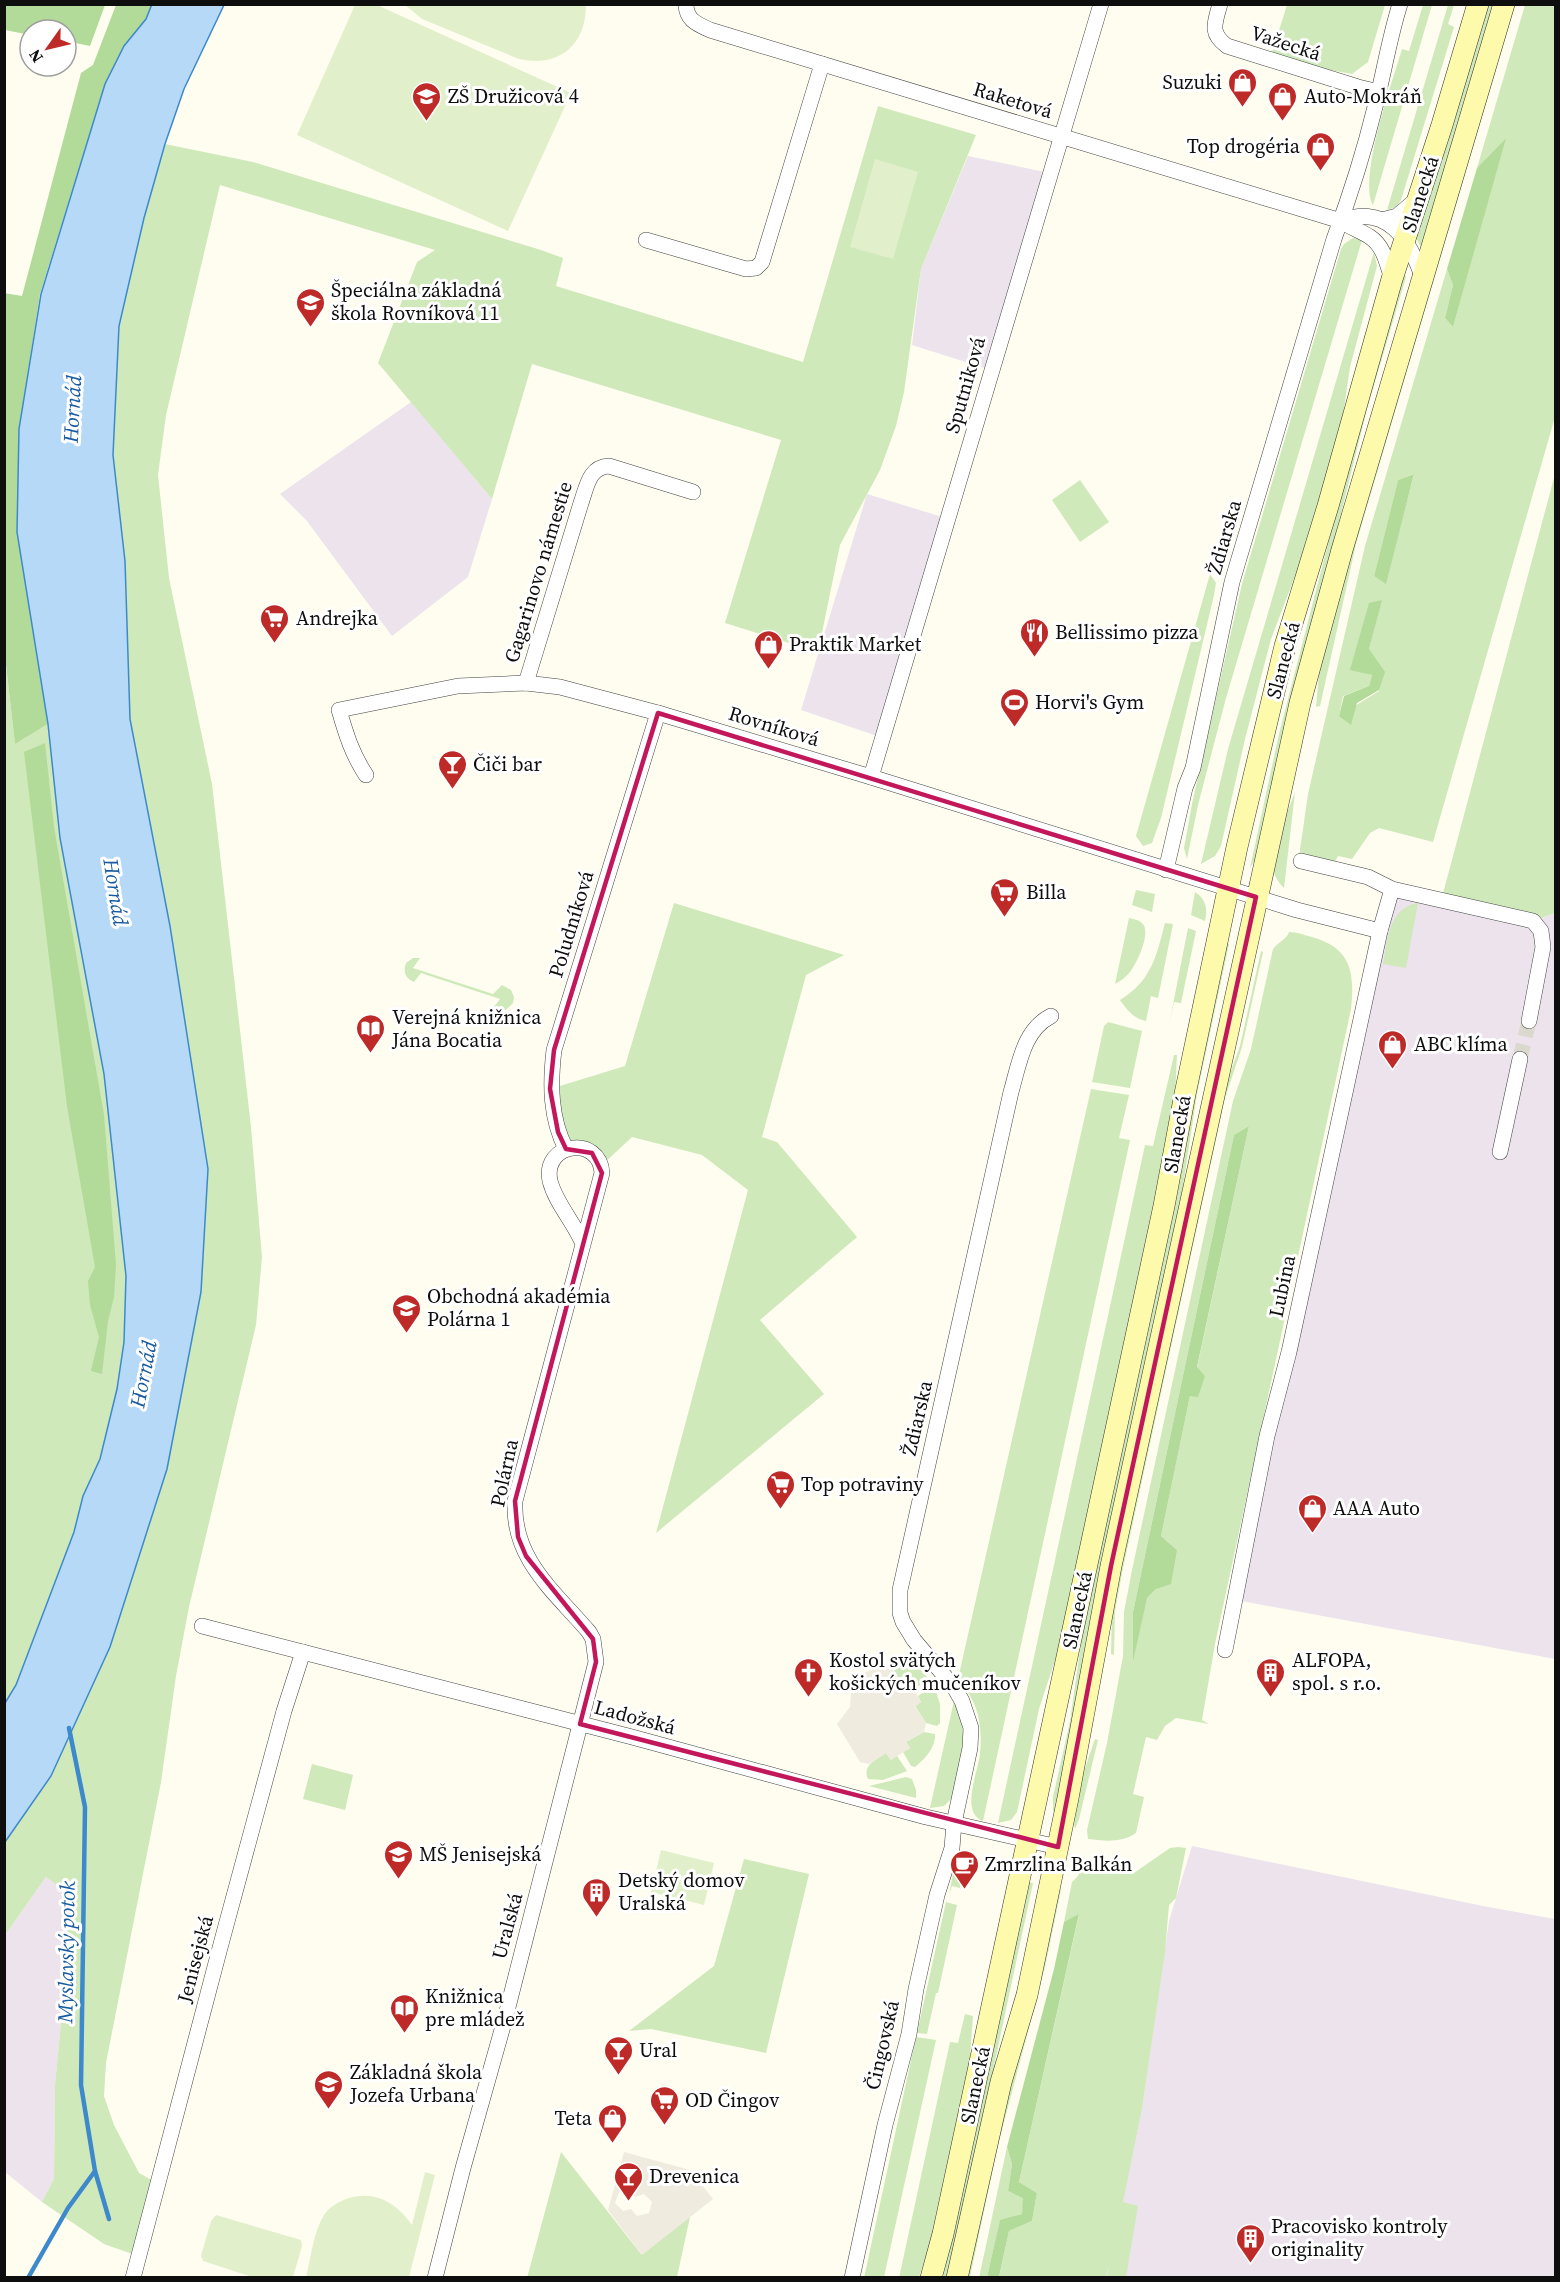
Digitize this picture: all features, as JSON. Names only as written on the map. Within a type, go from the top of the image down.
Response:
[{"type":"main road","name":"Slanecká","points":[[931,2277],[1028,1841],[1162,1218],[1185,1094],[1263,732],[1285,646],[1329,506],[1392,279],[1478,4]]},
{"type":"main road","name":"Slanecká","points":[[957,2277],[1001,2082],[1027,1995],[1058,1847],[1111,1566],[1300,703],[1342,550],[1504,4]]},
{"type":"street","name":"Raketová","points":[[686,4],[685,9],[693,22],[710,30],[1341,221],[1354,230],[1368,235],[1377,243],[1383,252],[1392,279]]},
{"type":"street","name":"Sputniková","points":[[871,777],[1101,4]]},
{"type":"street","name":"Važecká","points":[[1220,4],[1215,32],[1219,40],[1227,46],[1378,92]]},
{"type":"street","points":[[1341,221],[1353,186],[1400,4]]},
{"type":"street","points":[[646,240],[746,269],[756,268],[762,262],[822,64]]},
{"type":"street","points":[[1353,186],[1359,205],[1395,228],[1405,240],[1414,255],[1423,279]]},
{"type":"street","name":"Raketová","points":[[1341,221],[1396,216],[1419,197]]},
{"type":"street","name":"Ždiarska","points":[[1166,870],[1185,788],[1197,751],[1232,582],[1341,221]]},
{"type":"street","name":"Gagarinovo námestie","points":[[526,683],[581,503],[594,470],[600,466],[609,466],[693,492]]},
{"type":"street","name":"Rovníková","points":[[366,775],[354,758],[339,710],[458,686],[526,683],[560,687],[658,713],[871,777],[1256,897]]},
{"type":"street","name":"Poludníková","points":[[566,1149],[558,1132],[550,1089],[554,1050],[658,713]]},
{"type":"street","points":[[1301,861],[1368,877],[1392,889],[1533,921],[1541,931],[1543,947],[1528,1021]]},
{"type":"street","name":"Lubina","points":[[1226,1650],[1267,1436],[1289,1352],[1380,931],[1392,889]]},
{"type":"street","points":[[1256,897],[1380,931]]},
{"type":"street","name":"Ždiarska","points":[[954,1823],[970,1748],[967,1711],[954,1687],[914,1640],[903,1622],[900,1613],[900,1590],[1011,1092],[1028,1039],[1041,1021],[1051,1016]]},
{"type":"street","points":[[1500,1152],[1520,1059]]},
{"type":"street","name":"Polárna","points":[[566,1149],[576,1146],[592,1153],[602,1165],[602,1173],[515,1501],[514,1517],[518,1537],[526,1556],[593,1639],[596,1662],[580,1724]]},
{"type":"street","points":[[566,1149],[553,1160],[550,1166],[550,1180],[583,1244]]},
{"type":"street","name":"Ladožská","points":[[202,1626],[954,1823],[1058,1847]]},
{"type":"street","name":"Jenisejská","points":[[133,2277],[284,1711],[303,1652]]},
{"type":"street","name":"Uralská","points":[[435,2277],[508,2008],[580,1724]]},
{"type":"street","name":"Čingovská","points":[[852,2277],[885,2125],[909,2034],[916,1989],[937,1895],[952,1848],[954,1823]]},
{"type":"highlighted area","points":[[658,713],[1256,897],[1111,1566],[1058,1847],[580,1724],[596,1662],[593,1639],[526,1556],[518,1537],[515,1501],[602,1173],[592,1153],[566,1149],[558,1132],[550,1089],[554,1050]]},
{"type":"shaded area","points":[[968,156],[1050,173],[991,370],[912,345],[921,269]]},
{"type":"shaded area","points":[[411,402],[492,499],[468,577],[392,636],[307,521],[280,494]]},
{"type":"shaded area","points":[[867,494],[949,519],[883,738],[801,710]]},
{"type":"shaded area","points":[[1392,889],[1533,921],[1555,913],[1555,1659],[1236,1600]]},
{"type":"shaded area","points":[[885,1665],[893,1668],[903,1687],[910,1683],[921,1702],[915,1707],[926,1723],[924,1732],[906,1742],[910,1748],[891,1760],[886,1753],[869,1764],[860,1762],[837,1724],[850,1707],[851,1693],[848,1682]]},
{"type":"shaded area","points":[[1192,1846],[1555,1919],[1555,2277],[1106,2278],[1142,2109],[1169,1921]]},
{"type":"shaded area","points":[[46,1877],[69,1894],[67,1960],[55,2085],[54,2179],[42,2202],[5,2172],[5,1935]]},
{"type":"shaded area","points":[[624,2152],[690,2170],[713,2199],[642,2255],[608,2210]],"holes":[[[630,2190],[635,2197],[644,2194],[652,2202],[649,2213],[637,2216],[631,2209],[623,2211],[615,2203],[619,2192]]]},
{"type":"green space","points":[[5,4],[105,5],[90,46],[78,44],[78,18],[18,18],[18,33],[5,30]]},
{"type":"green space","points":[[116,5],[152,5],[146,19],[124,46],[105,84],[40,294],[19,429],[17,531],[48,724],[15,744],[4,647],[4,293],[22,296],[81,73],[93,65]]},
{"type":"green space","points":[[355,5],[377,5],[571,93],[508,231],[297,135]]},
{"type":"green space","points":[[405,5],[586,5],[581,32],[568,50],[546,60],[533,61],[519,59],[422,19]]},
{"type":"green space","points":[[1287,5],[1385,5],[1368,62],[1352,74],[1270,59]]},
{"type":"green space","points":[[1423,5],[1432,5],[1373,205],[1370,173],[1379,128],[1402,49],[1409,51]]},
{"type":"green space","points":[[1448,5],[1454,5],[1448,24],[1454,27],[1401,200],[1396,207],[1387,210]]},
{"type":"green space","points":[[1487,5],[1494,5],[1421,248],[1415,236]]},
{"type":"green space","points":[[1512,5],[1515,5],[1356,544],[1320,706],[1316,707],[1320,661]]},
{"type":"green space","points":[[1525,5],[1555,5],[1555,417],[1433,842],[1379,828],[1370,833],[1352,859],[1338,856],[1333,865],[1299,857],[1308,794],[1365,546],[1447,269],[1453,285],[1445,318],[1453,327],[1505,139],[1477,168]],"holes":[[[1414,475],[1385,583],[1374,576],[1398,480]],[[1381,600],[1369,649],[1379,691],[1339,716],[1343,696],[1369,686],[1372,675],[1351,669]]]},
{"type":"green space","points":[[878,106],[976,135],[921,269],[904,392],[896,426],[880,470],[840,545],[818,652],[725,623],[781,440],[532,364],[492,499],[378,363],[417,262],[435,250],[220,185],[166,415],[158,475],[169,578],[212,784],[251,1127],[262,1257],[256,1325],[189,1607],[176,1676],[161,1782],[106,2063],[104,2096],[114,2125],[139,2173],[157,2183],[138,2256],[104,2244],[42,2202],[54,2179],[55,2085],[67,1960],[69,1894],[46,1877],[5,1935],[5,1842],[110,1647],[167,1469],[201,1292],[208,1169],[170,926],[130,719],[125,561],[113,455],[119,326],[144,218],[165,144],[253,162],[541,250],[563,258],[556,286],[803,362]]},
{"type":"green space","points":[[1506,138],[1453,327],[1445,318],[1453,285],[1447,269],[1477,168]]},
{"type":"green space","points":[[875,159],[918,172],[893,259],[850,247]]},
{"type":"green space","points":[[1353,238],[1362,240],[1226,698],[1198,805],[1187,859],[1184,848],[1192,804],[1242,584],[1341,249]]},
{"type":"green space","points":[[1374,252],[1377,266],[1350,367],[1342,422],[1311,534],[1271,639],[1221,846],[1215,856],[1201,864],[1228,749]]},
{"type":"green space","points":[[1404,274],[1406,277],[1367,409],[1255,860],[1250,868],[1279,734],[1363,408]]},
{"type":"green space","points":[[1414,474],[1386,584],[1374,576],[1398,480]]},
{"type":"green space","points":[[1555,474],[1555,913],[1533,921],[1441,901]]},
{"type":"green space","points":[[1080,480],[1109,522],[1080,542],[1052,500]]},
{"type":"green space","points":[[1210,574],[1216,583],[1214,595],[1161,818],[1152,843],[1143,846],[1136,836]]},
{"type":"green space","points":[[1382,600],[1369,649],[1385,672],[1379,690],[1357,703],[1351,725],[1339,716],[1344,696],[1369,686],[1372,675],[1350,670],[1369,603]]},
{"type":"green space","points":[[4,647],[15,744],[48,724],[60,838],[104,1074],[126,1276],[124,1342],[117,1389],[100,1459],[83,1496],[74,1532],[16,1685],[5,1703]]},
{"type":"green space","points":[[45,743],[54,827],[104,1115],[116,1265],[114,1297],[108,1321],[102,1374],[91,1371],[99,1337],[90,1305],[88,1281],[95,1267],[67,1106],[24,752]]},
{"type":"green space","points":[[1295,792],[1284,888],[1274,872],[1273,858]]},
{"type":"green space","points":[[1136,890],[1155,894],[1152,912],[1132,905]]},
{"type":"green space","points":[[1195,892],[1202,898],[1205,905],[1205,921],[1191,915]]},
{"type":"green space","points":[[674,903],[844,955],[806,975],[762,1137],[777,1142],[857,1237],[760,1320],[824,1394],[656,1533],[748,1190],[702,1155],[632,1137],[602,1165],[566,1149],[550,1089],[625,1066]]},
{"type":"green space","points":[[1418,903],[1406,968],[1383,964],[1388,935],[1395,918],[1408,906]]},
{"type":"green space","points":[[1129,918],[1138,920],[1145,927],[1144,940],[1133,968],[1115,984]]},
{"type":"green space","points":[[1165,923],[1173,924],[1158,998],[1151,996],[1146,1021],[1131,1014],[1120,1000],[1146,976],[1155,957]]},
{"type":"green space","points":[[1188,928],[1196,931],[1181,1003],[1174,1002],[1169,1025]]},
{"type":"green space","points":[[1289,932],[1298,933],[1312,937],[1325,942],[1343,955],[1351,973],[1351,1009],[1215,1644],[1202,1720],[1209,1724],[1176,1718],[1165,1726],[1157,1740],[1146,1737],[1133,1794],[1144,1797],[1136,1833],[1119,1840],[1088,1839],[1087,1830],[1107,1743],[1123,1656],[1124,1612],[1132,1570],[1233,1101],[1251,1049],[1273,949]],"holes":[[[1249,1126],[1197,1368],[1205,1376],[1190,1396],[1161,1536],[1177,1550],[1156,1589],[1133,1612],[1234,1135]]]},
{"type":"green space","points":[[1226,943],[1229,944],[1197,1094],[1180,1205],[1055,1813],[1053,1797],[1070,1721],[1086,1609]]},
{"type":"green space","points":[[1261,951],[1263,952],[1242,1047],[1225,1098],[1123,1568],[1115,1611],[1114,1655],[1111,1654],[1112,1611],[1221,1098],[1240,1046]]},
{"type":"green space","points":[[413,958],[420,958],[413,968],[493,994],[502,985],[511,990],[514,997],[513,1003],[506,1010],[493,1008],[500,999],[421,973],[414,982],[407,977],[405,969],[406,963]]},
{"type":"green space","points":[[1108,1022],[1142,1031],[1130,1088],[1092,1082],[1104,1026]]},
{"type":"green space","points":[[1174,1055],[1177,1055],[1175,1098],[1156,1203],[1063,1636],[1039,1709],[1017,1812],[1011,1820],[998,1823],[1145,1145],[1153,1146]]},
{"type":"green space","points":[[1091,1089],[1129,1095],[1119,1138],[1130,1140],[983,1821],[972,1809],[971,1800],[981,1738],[978,1715],[974,1702],[958,1679]]},
{"type":"green space","points":[[1249,1126],[1197,1367],[1205,1376],[1198,1397],[1190,1396],[1161,1536],[1177,1550],[1171,1584],[1156,1589],[1147,1598],[1133,1661],[1133,1612],[1234,1135]]},
{"type":"green space","points":[[899,1657],[917,1666],[927,1677],[926,1681],[914,1689],[910,1683],[903,1687],[893,1668],[894,1661]]},
{"type":"green space","points":[[930,1688],[935,1689],[940,1704],[940,1723],[937,1726],[926,1723],[915,1706],[921,1702],[918,1696]]},
{"type":"green space","points":[[954,1701],[961,1717],[964,1740],[952,1798],[944,1806],[930,1808]]},
{"type":"green space","points":[[924,1732],[935,1734],[934,1744],[915,1767],[911,1766],[903,1752],[910,1748],[906,1742]]},
{"type":"green space","points":[[1095,1739],[1098,1740],[1075,1829],[1082,1777]]},
{"type":"green space","points":[[886,1753],[891,1760],[897,1756],[907,1771],[883,1780],[868,1779],[868,1766]]},
{"type":"green space","points":[[312,1764],[353,1775],[345,1810],[303,1799]]},
{"type":"green space","points":[[906,1777],[912,1779],[916,1798],[869,1786]]},
{"type":"green space","points":[[1170,1848],[1186,1848],[1176,1898],[1169,1905],[1165,1952],[1142,2109],[1123,2202],[1138,2206],[1126,2277],[1107,2277],[1110,2263],[1106,2277],[999,2278],[1009,2231],[1032,2221],[1037,2193],[1019,2182],[1079,1915],[1064,1922],[1072,1882],[1080,1870],[1094,1868],[1134,1873]]},
{"type":"green space","points":[[661,1850],[714,1863],[704,1905],[651,1892]]},
{"type":"green space","points":[[959,1854],[975,1858],[971,1874],[964,1873],[960,1888],[952,1886],[949,1895],[954,1867]]},
{"type":"green space","points":[[744,1859],[809,1874],[766,2053],[651,2029],[629,2031],[714,1966]]},
{"type":"green space","points":[[1027,1882],[1033,1883],[949,2277],[943,2278]]},
{"type":"green space","points":[[1058,1889],[1061,1890],[1045,1967],[998,2145],[970,2277],[966,2278],[995,2144]]},
{"type":"green space","points":[[946,1902],[957,1905],[938,1993],[936,1993],[927,2034],[917,2033]]},
{"type":"green space","points":[[1079,1914],[1019,2182],[1037,2193],[1032,2221],[1009,2231],[999,2277],[987,2277],[1000,2220],[1022,2214],[1023,2198],[1008,2191],[1012,2164],[1007,2147],[1054,1969],[1064,1922]]},
{"type":"green space","points":[[965,2014],[973,2016],[969,2071],[934,2232],[919,2277],[899,2278],[950,2042],[958,2043]]},
{"type":"green space","points":[[916,2037],[936,2040],[884,2277],[864,2278]]},
{"type":"green space","points":[[1007,2147],[1012,2164],[1008,2191],[1024,2198],[1022,2214],[1000,2221],[987,2277],[979,2278]]},
{"type":"green space","points":[[561,2152],[641,2254],[690,2217],[677,2277],[527,2278]]},
{"type":"green space","points":[[425,2172],[435,2175],[409,2277],[306,2277],[317,2230],[324,2215],[331,2207],[356,2196],[375,2197],[392,2204],[412,2225]]},
{"type":"green space","points":[[216,2215],[301,2240],[302,2246],[293,2277],[252,2277],[203,2261],[202,2252],[211,2221]]},
{"type":"water","name":"Hornád","points":[[152,4],[224,5],[184,89],[165,144],[144,218],[119,326],[113,455],[125,561],[130,719],[170,926],[208,1169],[201,1292],[167,1469],[110,1647],[51,1776],[5,1842],[5,1703],[16,1685],[74,1532],[83,1496],[100,1459],[117,1389],[124,1342],[126,1276],[104,1074],[60,838],[48,724],[17,532],[19,429],[41,294],[105,84],[124,46],[146,19]]},
{"type":"waterway","name":"Myslavský potok","points":[[69,1728],[85,1807],[81,2085],[95,2171],[109,2219]]},
{"type":"waterway","points":[[28,2278],[68,2208],[95,2171]]},
{"type":"tunnel","points":[[1520,1059],[1529,1021]]},
{"type":"place","name":"Suzuki","points":[[1243,108]]},
{"type":"place","name":"ZŠ Družicová 4","points":[[427,122]]},
{"type":"place","name":"Auto-Mokráň","points":[[1283,122]]},
{"type":"place","name":"Top drogéria","points":[[1321,172]]},
{"type":"place","name":"Špeciálna základná škola Rovníková 11","points":[[310,328]]},
{"type":"place","name":"Andrejka","points":[[275,644]]},
{"type":"place","name":"Bellissimo pizza","points":[[1034,658]]},
{"type":"place","name":"Praktik Market","points":[[768,670]]},
{"type":"place","name":"Horvi's Gym","points":[[1014,728]]},
{"type":"place","name":"Čiči bar","points":[[452,790]]},
{"type":"place","name":"Billa","points":[[1005,918]]},
{"type":"place","name":"Verejná knižnica Jána Bocatia","points":[[371,1054]]},
{"type":"place","name":"ABC klíma","points":[[1393,1070]]},
{"type":"place","name":"Obchodná akadémia Polárna 1","points":[[406,1334]]},
{"type":"place","name":"Top potraviny","points":[[780,1510]]},
{"type":"place","name":"AAA Auto","points":[[1312,1534]]},
{"type":"place","name":"Kostol svätých košických mučeníkov","points":[[808,1698]]},
{"type":"place","name":"ALFOPA, spol. s r.o.","points":[[1271,1698]]},
{"type":"place","name":"MŠ Jenisejská","points":[[398,1880]]},
{"type":"place","name":"Zmrzlina Balkán","points":[[964,1890]]},
{"type":"place","name":"Detský domov Uralská","points":[[597,1918]]},
{"type":"place","name":"Knižnica pre mládež","points":[[404,2034]]},
{"type":"place","name":"Ural","points":[[618,2076]]},
{"type":"place","name":"Základná škola Jozefa Urbana","points":[[329,2110]]},
{"type":"place","name":"OD Čingov","points":[[664,2126]]},
{"type":"place","name":"Teta","points":[[613,2144]]},
{"type":"place","name":"Drevenica","points":[[628,2202]]},
{"type":"place","name":"Pracovisko kontroly originality","points":[[1250,2264]]}]
